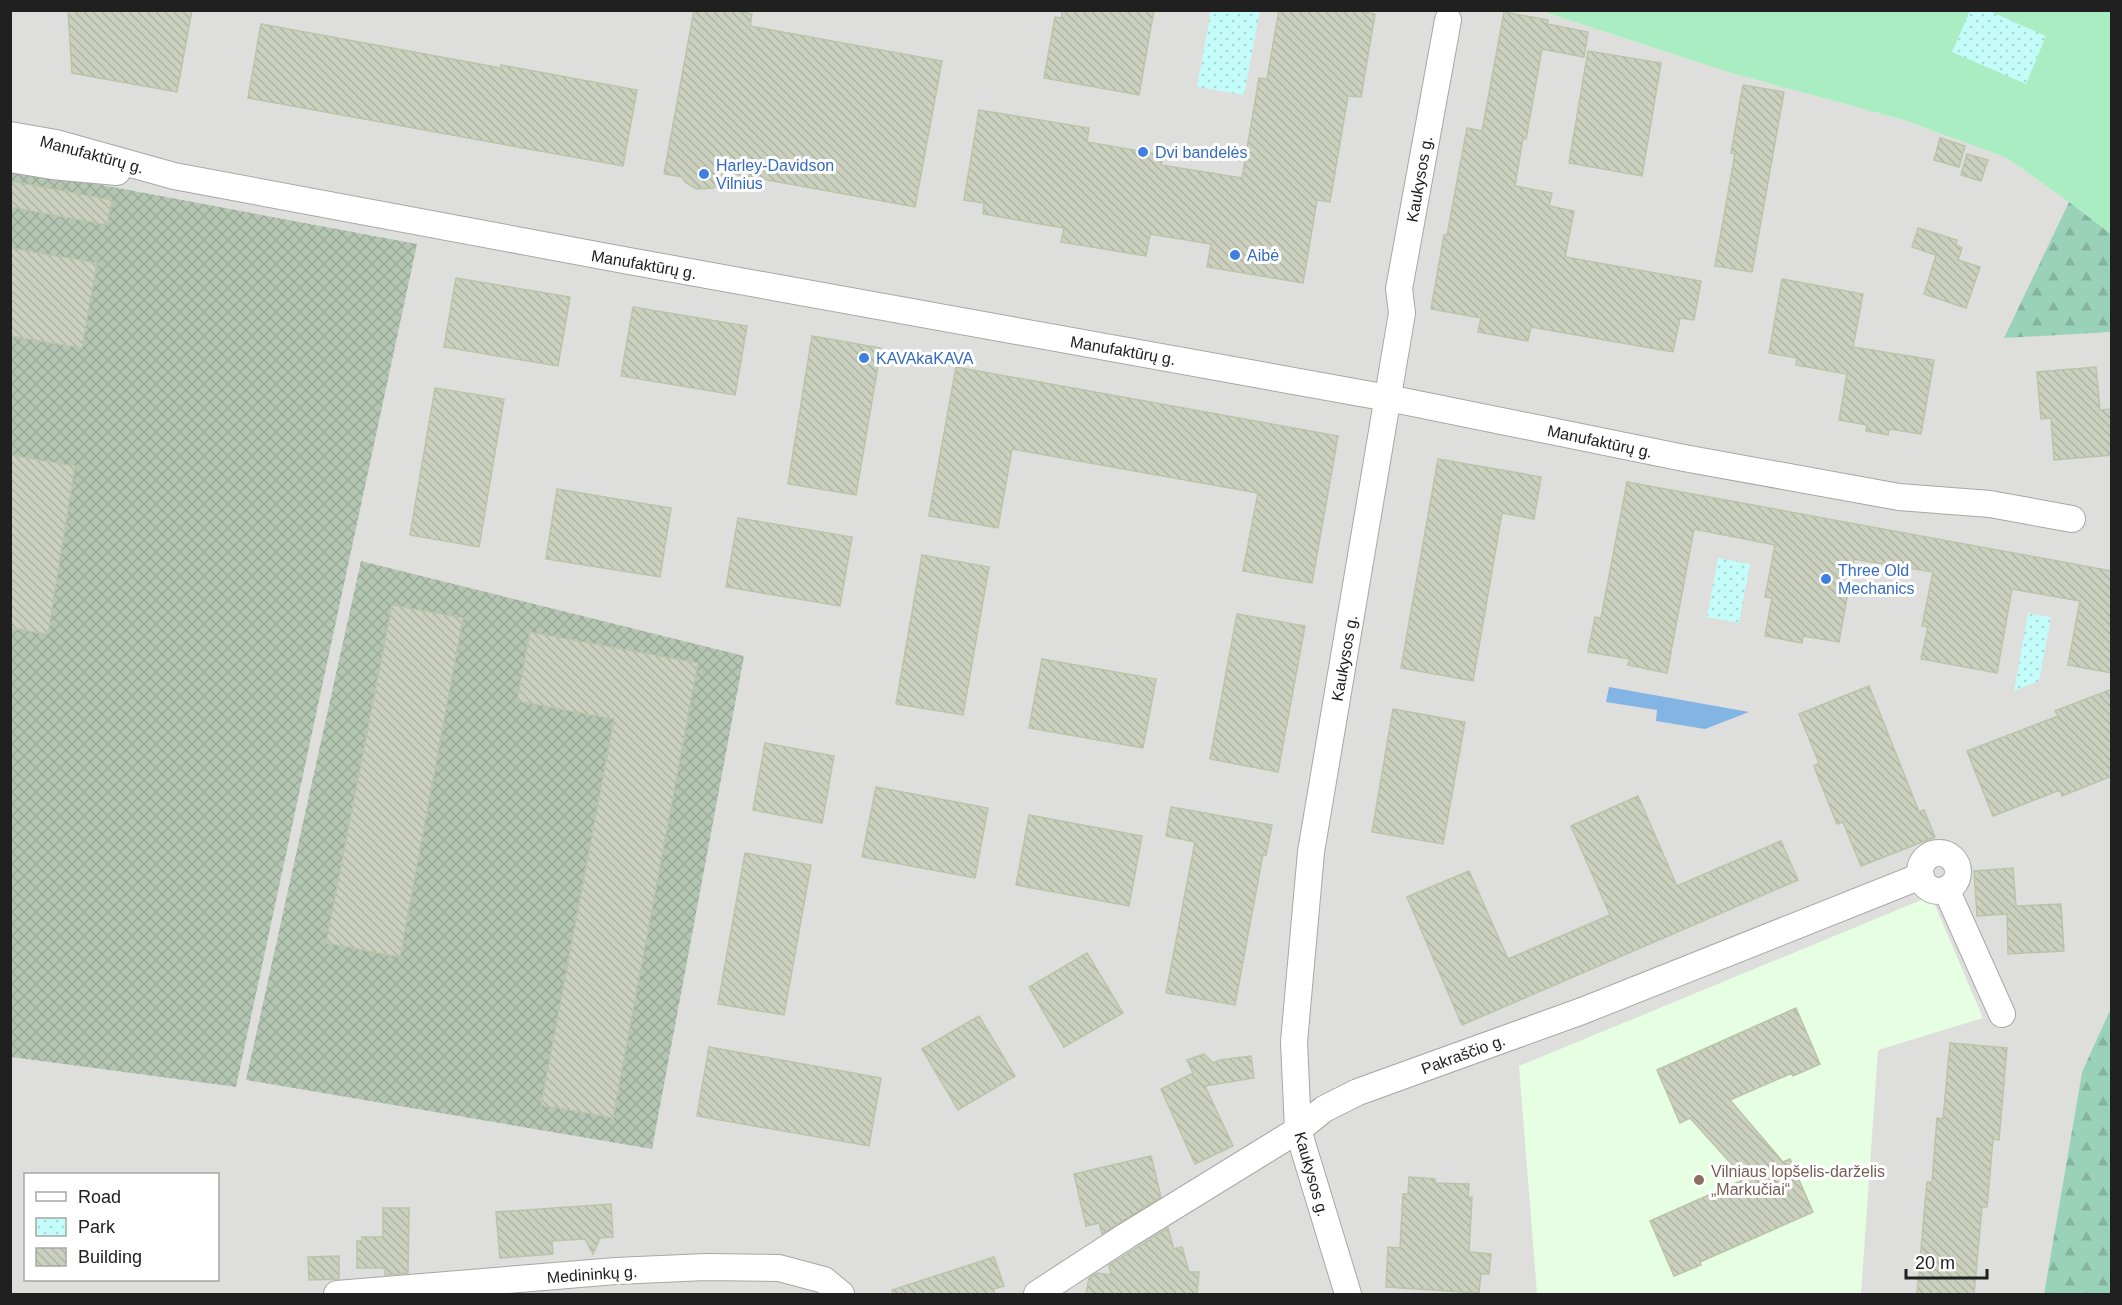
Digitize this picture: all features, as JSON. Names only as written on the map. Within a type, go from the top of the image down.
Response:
[{"type":"street","name":"Kaukysos g.","points":[[1348,1294],[1298,1130],[1294,1042],[1311,852],[1402,313],[1399,289],[1448,20]]},
{"type":"street","name":"Manufaktūrų g.","points":[[10,135],[56,143],[174,176],[1388,398],[1633,448],[1888,495],[1990,504],[2072,519]]},
{"type":"street","name":"Manufaktūrų g.","points":[[10,159],[52,166],[174,176]]},
{"type":"street","name":"Pakraščio g.","points":[[1037,1294],[1298,1130],[1324,1108],[1358,1092],[1582,1011],[1921,876],[1927,887],[1933,890],[1946,890],[2002,1014]]},
{"type":"street","name":"Medininkų g.","points":[[337,1294],[616,1271],[706,1267],[778,1268],[824,1280],[842,1294]]},
{"type":"shaded area","points":[[10,11],[1541,11],[1728,72],[1904,120],[2007,158],[2069,202],[2005,337],[2112,332],[2111,1008],[2082,1072],[2044,1294],[11,1294],[11,1057],[236,1087],[416,244],[11,168]]},
{"type":"shaded area","points":[[11,168],[417,244],[236,1087],[11,1057]]},
{"type":"shaded area","points":[[361,561],[744,656],[652,1149],[246,1080]]},
{"type":"shaded area","points":[[1609,687],[1749,712],[1705,729],[1656,721],[1657,710],[1606,702]]},
{"type":"shaded area","name":"Vilniaus lopšelis-darželis „Markučiai“","points":[[1931,896],[1983,1018],[1878,1050],[1861,1294],[1537,1294],[1519,1066]]},
{"type":"green space","points":[[1211,11],[1260,11],[1244,95],[1197,87]]},
{"type":"green space","points":[[1541,11],[2111,11],[2111,234],[2007,158],[1904,120],[1728,72]]},
{"type":"green space","points":[[1970,11],[1989,11],[2046,36],[2026,84],[1952,52]]},
{"type":"green space","points":[[2069,202],[2111,234],[2111,332],[2004,338]]},
{"type":"green space","points":[[1718,558],[1750,564],[1739,623],[1707,617]]},
{"type":"green space","points":[[2028,613],[2051,617],[2039,681],[2014,691]]},
{"type":"green space","points":[[2111,1008],[2111,1294],[2044,1294],[2082,1072]]},
{"type":"building","points":[[68,10],[192,10],[177,92],[72,73]]},
{"type":"building","points":[[694,10],[735,10],[752,14],[750,26],[942,61],[915,207],[723,172],[721,185],[697,189],[686,183],[682,177],[664,174]]},
{"type":"building","points":[[1063,10],[1154,10],[1139,95],[1044,78],[1055,17],[1061,18]]},
{"type":"building","points":[[1279,10],[1355,10],[1375,14],[1361,97],[1348,96],[1330,202],[1317,200],[1303,283],[1207,267],[1211,244],[1150,234],[1146,256],[1061,242],[1064,228],[983,214],[984,203],[964,200],[979,110],[1089,128],[1087,142],[1163,155],[1161,165],[1242,178],[1259,78],[1267,79]]},
{"type":"building","points":[[1504,12],[1548,20],[1547,24],[1588,32],[1584,57],[1542,49],[1515,186],[1552,193],[1549,206],[1574,211],[1565,257],[1701,281],[1694,320],[1680,318],[1673,352],[1531,327],[1528,341],[1478,332],[1481,318],[1431,309],[1467,128],[1482,131]]},
{"type":"building","points":[[261,24],[501,68],[501,65],[637,90],[623,166],[248,98]]},
{"type":"building","points":[[1588,51],[1661,63],[1642,176],[1569,163]]},
{"type":"building","points":[[1743,85],[1784,92],[1752,272],[1715,266],[1735,154],[1731,153]]},
{"type":"building","points":[[1940,138],[1965,146],[1959,167],[1934,160]]},
{"type":"building","points":[[1967,154],[1988,160],[1981,181],[1961,175]]},
{"type":"building","points":[[10,181],[112,200],[107,225],[10,207]]},
{"type":"building","points":[[1918,228],[1957,240],[1956,245],[1962,248],[1958,260],[1980,267],[1966,308],[1924,294],[1936,255],[1912,247]]},
{"type":"building","points":[[10,248],[97,263],[82,348],[10,336]]},
{"type":"building","points":[[456,278],[570,297],[558,366],[444,347]]},
{"type":"building","points":[[1782,279],[1863,294],[1853,347],[1934,360],[1921,434],[1889,429],[1888,435],[1866,431],[1867,425],[1839,420],[1847,374],[1796,365],[1797,358],[1769,353]]},
{"type":"building","points":[[633,307],[747,326],[735,395],[621,376]]},
{"type":"building","points":[[812,336],[881,348],[856,495],[788,484]]},
{"type":"building","points":[[956,367],[1338,436],[1312,583],[1243,571],[1258,493],[1012,449],[998,528],[929,516]]},
{"type":"building","points":[[2096,367],[2100,410],[2112,409],[2112,455],[2054,460],[2051,418],[2041,419],[2037,372]]},
{"type":"building","points":[[435,388],[504,399],[479,547],[410,535]]},
{"type":"building","points":[[10,455],[75,466],[48,634],[10,628]]},
{"type":"building","points":[[1438,459],[1541,477],[1534,519],[1502,513],[1473,681],[1401,668]]},
{"type":"building","points":[[1627,482],[2112,571],[2112,673],[2068,665],[2080,601],[2012,589],[1997,673],[1921,659],[1928,627],[1922,626],[1933,572],[1854,559],[1839,642],[1803,636],[1802,643],[1765,636],[1772,598],[1765,597],[1775,545],[1694,529],[1667,673],[1628,665],[1630,659],[1588,652],[1595,617],[1601,618]]},
{"type":"building","points":[[557,489],[671,508],[660,577],[546,559]]},
{"type":"building","points":[[738,518],[852,537],[840,606],[726,587]]},
{"type":"building","points":[[922,555],[989,567],[963,715],[896,704]]},
{"type":"building","points":[[392,605],[463,618],[400,957],[326,943]]},
{"type":"building","points":[[1237,614],[1305,626],[1278,772],[1210,759]]},
{"type":"building","points":[[530,632],[698,663],[613,1118],[541,1105],[614,719],[517,701]]},
{"type":"building","points":[[1042,659],[1156,679],[1143,748],[1029,728]]},
{"type":"building","points":[[1869,686],[1919,812],[1924,810],[1935,837],[1861,866],[1843,822],[1837,824],[1814,766],[1819,763],[1799,714]]},
{"type":"building","points":[[2112,689],[2112,776],[2062,796],[2060,790],[1993,816],[1967,751],[2058,716],[2055,711]]},
{"type":"building","points":[[1393,709],[1465,722],[1443,844],[1372,832]]},
{"type":"building","points":[[765,743],[834,756],[822,823],[753,810]]},
{"type":"building","points":[[876,787],[988,808],[975,878],[862,857]]},
{"type":"building","points":[[1638,796],[1677,886],[1781,841],[1798,880],[1462,1025],[1407,897],[1469,871],[1508,959],[1610,915],[1571,826]]},
{"type":"building","points":[[1171,807],[1272,825],[1266,855],[1263,854],[1235,1005],[1166,993],[1195,842],[1166,836]]},
{"type":"building","points":[[1029,815],[1142,836],[1129,906],[1016,885]]},
{"type":"building","points":[[745,853],[811,865],[784,1015],[718,1004]]},
{"type":"building","points":[[2013,868],[2016,906],[2061,904],[2064,951],[2008,954],[2007,914],[1977,916],[1974,871]]},
{"type":"building","points":[[1087,953],[1123,1013],[1064,1047],[1029,987]]},
{"type":"building","points":[[1796,1008],[1820,1064],[1793,1076],[1792,1073],[1730,1100],[1783,1162],[1790,1159],[1813,1212],[1700,1262],[1701,1265],[1674,1276],[1650,1221],[1745,1179],[1690,1118],[1680,1123],[1657,1070]]},
{"type":"building","points":[[979,1016],[1015,1076],[958,1110],[922,1049]]},
{"type":"building","points":[[1950,1043],[2007,1048],[1999,1140],[1993,1139],[1987,1207],[1982,1207],[1974,1294],[1917,1294],[1927,1182],[1932,1182],[1937,1118],[1943,1119]]},
{"type":"building","points":[[709,1047],[881,1078],[869,1146],[697,1116]]},
{"type":"building","points":[[1204,1054],[1213,1063],[1251,1056],[1254,1078],[1205,1086],[1233,1146],[1195,1164],[1161,1089],[1193,1073],[1187,1060]]},
{"type":"building","points":[[1151,1156],[1161,1197],[1102,1234],[1099,1223],[1086,1226],[1074,1174]]},
{"type":"building","points":[[1409,1177],[1435,1179],[1435,1183],[1469,1184],[1468,1197],[1472,1197],[1469,1252],[1491,1254],[1489,1274],[1481,1274],[1479,1293],[1386,1287],[1388,1247],[1400,1248],[1403,1194],[1408,1194]]},
{"type":"building","points":[[611,1204],[613,1237],[600,1238],[593,1254],[585,1239],[552,1241],[553,1254],[500,1258],[496,1212]]},
{"type":"building","points":[[383,1208],[409,1208],[408,1273],[385,1275],[385,1268],[357,1268],[357,1241],[362,1241],[362,1237],[383,1237]]},
{"type":"building","points":[[1168,1228],[1174,1249],[1182,1247],[1189,1272],[1199,1272],[1197,1294],[1086,1294],[1089,1278],[1097,1273],[1111,1275],[1109,1265]]},
{"type":"building","points":[[339,1256],[339,1279],[309,1280],[308,1257]]},
{"type":"building","points":[[994,1257],[1004,1286],[993,1289],[995,1294],[893,1294],[892,1290]]},
{"type":"place","name":"Dvi bandelės","points":[[1143,152]]},
{"type":"place","name":"Harley-Davidson Vilnius","points":[[704,174]]},
{"type":"place","name":"Aibė","points":[[1235,255]]},
{"type":"place","name":"KAVAkaKAVA","points":[[864,358]]},
{"type":"place","name":"Three Old Mechanics","points":[[1826,579]]},
{"type":"place","name":"Vilniaus lopšelis-darželis „Markučiai“","points":[[1699,1180]]}]
